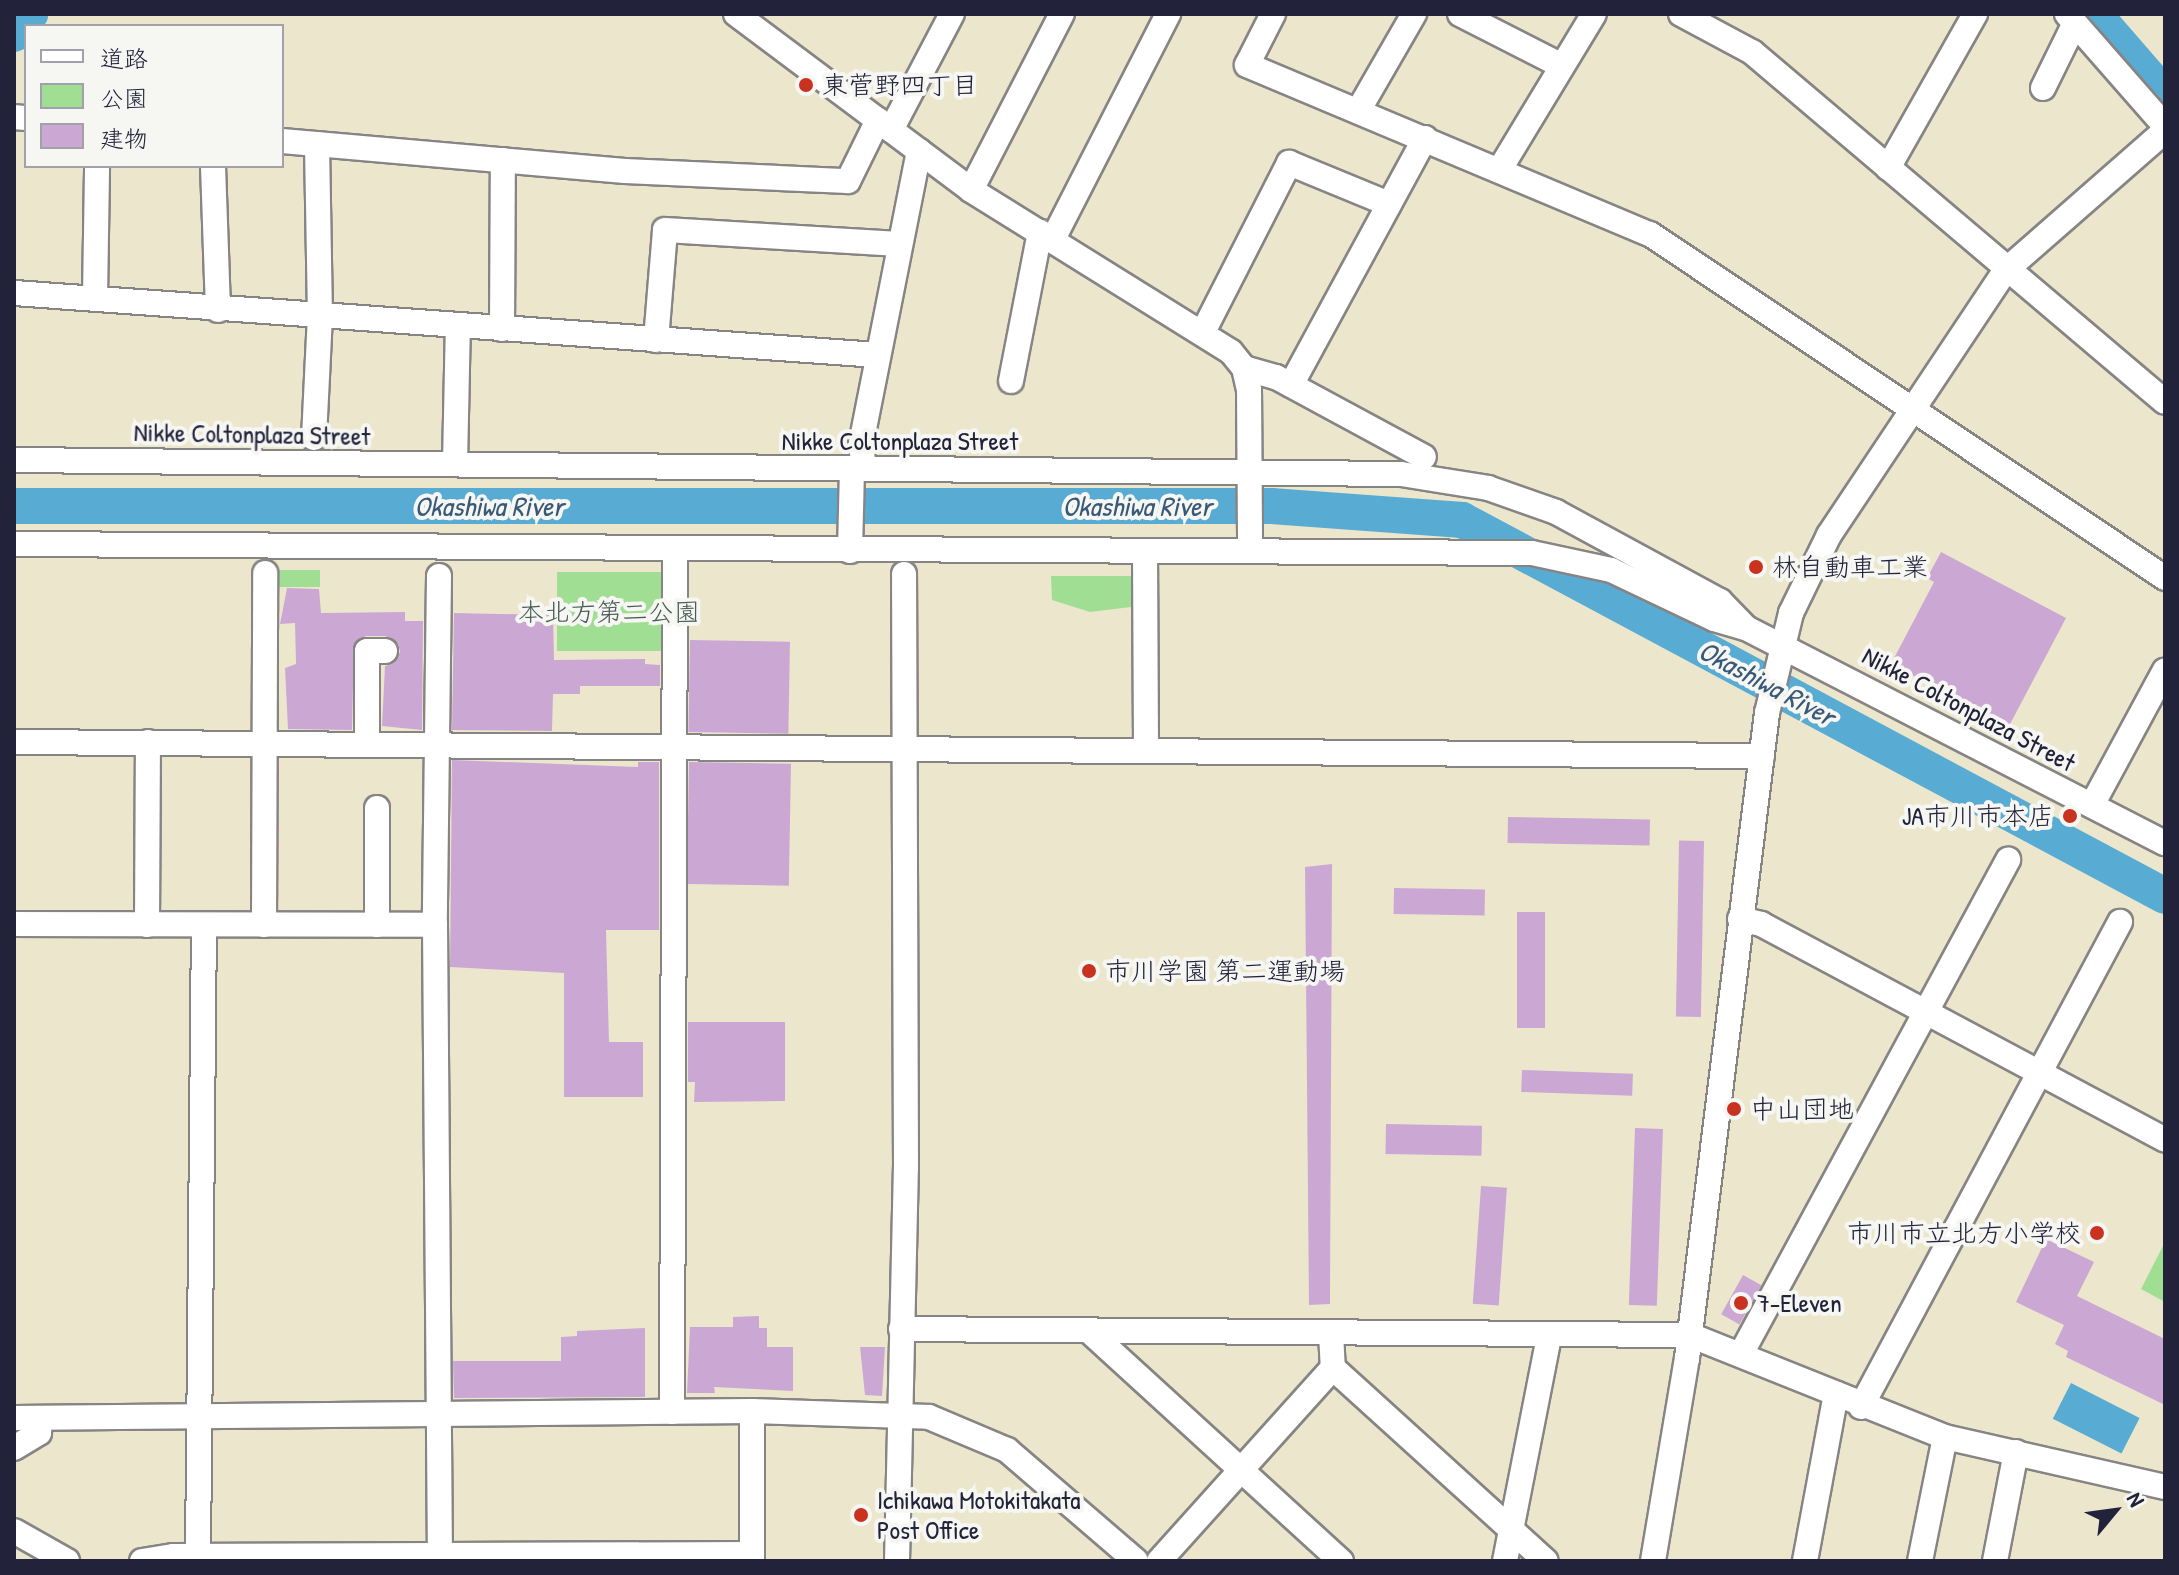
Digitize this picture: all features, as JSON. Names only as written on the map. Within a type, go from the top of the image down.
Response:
[{"type":"street","points":[[736,14],[971,190],[1231,352],[1244,368],[1251,412],[1250,544]]},
{"type":"street","points":[[284,141],[503,160],[848,181],[952,14]]},
{"type":"street","points":[[971,190],[1062,14]]},
{"type":"street","points":[[1011,381],[1046,235],[1168,14]]},
{"type":"street","points":[[1273,14],[1247,65],[1650,234],[2165,578]]},
{"type":"street","points":[[1358,111],[1414,14]]},
{"type":"street","points":[[1460,14],[1562,66]]},
{"type":"street","points":[[1500,169],[1594,14]]},
{"type":"street","points":[[1681,14],[1752,52],[2165,402]]},
{"type":"street","points":[[1888,168],[1975,14]]},
{"type":"street","points":[[1653,1561],[1690,1335],[1740,919],[1767,713],[1778,656],[1814,562],[1912,407],[2006,270],[2165,128],[2071,19],[2043,88]]},
{"type":"street","points":[[1291,385],[1425,138]]},
{"type":"street","points":[[314,438],[320,317],[317,144]]},
{"type":"street","points":[[850,551],[861,444],[919,151]]},
{"type":"street","points":[[502,329],[503,160]]},
{"type":"street","points":[[1203,332],[1289,163],[1389,204]]},
{"type":"street","points":[[95,298],[97,168]]},
{"type":"street","points":[[213,168],[218,310]]},
{"type":"street","points":[[656,340],[665,230],[900,244]]},
{"type":"street","points":[[14,293],[877,355]]},
{"type":"street","points":[[455,464],[458,325]]},
{"type":"street","points":[[1244,368],[1291,385],[1424,457]]},
{"type":"street","name":"Nikke Coltonplaza Street","points":[[14,460],[858,469],[1249,481],[1401,474],[1488,488],[1556,512],[1720,601],[1778,656],[2092,805],[2165,843]]},
{"type":"street","name":"Nikke Coltonplaza Street","points":[[14,544],[1145,552],[1250,544],[1494,549],[1572,559],[1660,590],[1714,619],[1746,628]]},
{"type":"street","points":[[672,1412],[675,549]]},
{"type":"street","points":[[1145,552],[1146,751]]},
{"type":"street","points":[[264,925],[265,573]]},
{"type":"street","points":[[897,1561],[904,574]]},
{"type":"street","points":[[439,576],[440,739],[435,745],[435,925],[440,1558]]},
{"type":"street","points":[[367,745],[367,651],[385,651]]},
{"type":"street","points":[[2092,805],[2158,702],[2165,670]]},
{"type":"street","points":[[14,742],[1762,756]]},
{"type":"street","points":[[147,925],[148,742]]},
{"type":"street","points":[[377,808],[377,925]]},
{"type":"street","points":[[1741,1354],[2008,860]]},
{"type":"street","points":[[1740,919],[1761,924],[2165,1140]]},
{"type":"street","points":[[1861,1407],[2120,922]]},
{"type":"street","points":[[14,924],[435,925]]},
{"type":"street","points":[[198,1556],[204,925]]},
{"type":"street","points":[[901,1329],[1690,1335],[1861,1407],[1945,1437],[2165,1487]]},
{"type":"street","points":[[1090,1332],[1341,1561]]},
{"type":"street","points":[[1331,1333],[1333,1368],[1546,1561]]},
{"type":"street","points":[[1505,1561],[1549,1336]]},
{"type":"street","points":[[1159,1561],[1333,1368]]},
{"type":"street","points":[[1805,1561],[1836,1394]]},
{"type":"street","points":[[142,1561],[198,1556],[752,1558],[752,1411]]},
{"type":"street","points":[[14,1418],[752,1411],[929,1417],[1007,1450],[1136,1561]]},
{"type":"street","points":[[14,1448],[39,1433],[40,1419]]},
{"type":"street","points":[[1920,1561],[1945,1437]]},
{"type":"street","points":[[1995,1561],[2016,1452]]},
{"type":"street","points":[[14,1531],[67,1561]]},
{"type":"green space","points":[[271,570],[320,570],[320,587],[271,587]]},
{"type":"green space","name":"本北方第二公園","points":[[557,572],[661,572],[661,651],[557,651]]},
{"type":"green space","points":[[1051,576],[1139,576],[1139,606],[1090,612],[1052,600]]},
{"type":"green space","points":[[2165,1242],[2165,1302],[2141,1289]]},
{"type":"water","points":[[2071,1383],[2140,1418],[2121,1454],[2053,1419]]},
{"type":"building","points":[[1941,552],[2066,618],[2009,726],[1891,664],[1934,582],[1927,578]]},
{"type":"building","points":[[287,588],[319,589],[321,613],[405,612],[405,621],[423,621],[422,730],[382,726],[385,666],[393,664],[400,652],[398,643],[385,636],[366,636],[354,644],[352,730],[288,729],[285,668],[296,664],[295,623],[280,624]]},
{"type":"building","points":[[454,613],[553,615],[554,660],[645,659],[645,664],[660,665],[660,686],[580,686],[580,694],[553,694],[552,731],[452,730]]},
{"type":"building","points":[[690,640],[790,642],[788,734],[688,732]]},
{"type":"building","points":[[452,760],[638,767],[638,762],[659,762],[659,930],[606,930],[609,1042],[643,1042],[643,1097],[564,1097],[564,973],[450,967]]},
{"type":"building","points":[[689,762],[791,764],[789,886],[687,884]]},
{"type":"building","points":[[1508,817],[1650,819],[1650,845],[1508,843]]},
{"type":"building","points":[[1679,841],[1704,841],[1701,1017],[1676,1017]]},
{"type":"building","points":[[1332,864],[1330,1304],[1309,1305],[1305,867]]},
{"type":"building","points":[[1394,888],[1485,890],[1485,916],[1394,914]]},
{"type":"building","points":[[1517,912],[1545,912],[1545,1028],[1517,1028]]},
{"type":"building","points":[[688,1022],[785,1022],[785,1101],[694,1102],[695,1082],[688,1082]]},
{"type":"building","points":[[1522,1070],[1633,1074],[1632,1096],[1521,1092]]},
{"type":"building","points":[[1386,1124],[1482,1126],[1481,1156],[1385,1154]]},
{"type":"building","points":[[1635,1128],[1663,1129],[1657,1306],[1629,1305]]},
{"type":"building","points":[[1481,1186],[1507,1188],[1499,1306],[1473,1304]]},
{"type":"building","points":[[2046,1239],[2094,1262],[2077,1296],[2165,1339],[2165,1405],[2066,1357],[2068,1351],[2055,1344],[2064,1325],[2016,1302]]},
{"type":"building","points":[[1743,1275],[1761,1285],[1740,1325],[1721,1314]]},
{"type":"building","points":[[759,1316],[759,1328],[767,1328],[767,1347],[793,1347],[793,1391],[714,1387],[715,1393],[687,1393],[690,1327],[733,1327],[733,1317]]},
{"type":"building","points":[[645,1328],[645,1397],[454,1398],[453,1361],[561,1361],[561,1337],[577,1336],[577,1331]]},
{"type":"building","points":[[860,1347],[885,1347],[882,1396],[865,1395]]},
{"type":"waterway","points":[[14,34],[30,14]]},
{"type":"waterway","points":[[2094,14],[2165,96]]},
{"type":"waterway","name":"Okashiwa River","points":[[14,506],[1271,506],[1462,520],[2165,896]]},
{"type":"place","name":"東菅野四丁目","points":[[806,85]]},
{"type":"place","name":"林自動車工業","points":[[1756,567]]},
{"type":"place","name":"JA市川市本店","points":[[2070,816]]},
{"type":"place","name":"市川学園 第二運動場","points":[[1089,971]]},
{"type":"place","name":"中山団地","points":[[1734,1109]]},
{"type":"place","name":"市川市立北方小学校","points":[[2097,1233]]},
{"type":"place","name":"7-Eleven","points":[[1741,1303]]},
{"type":"place","name":"Ichikawa Motokitakata Post Office","points":[[861,1515]]}]
